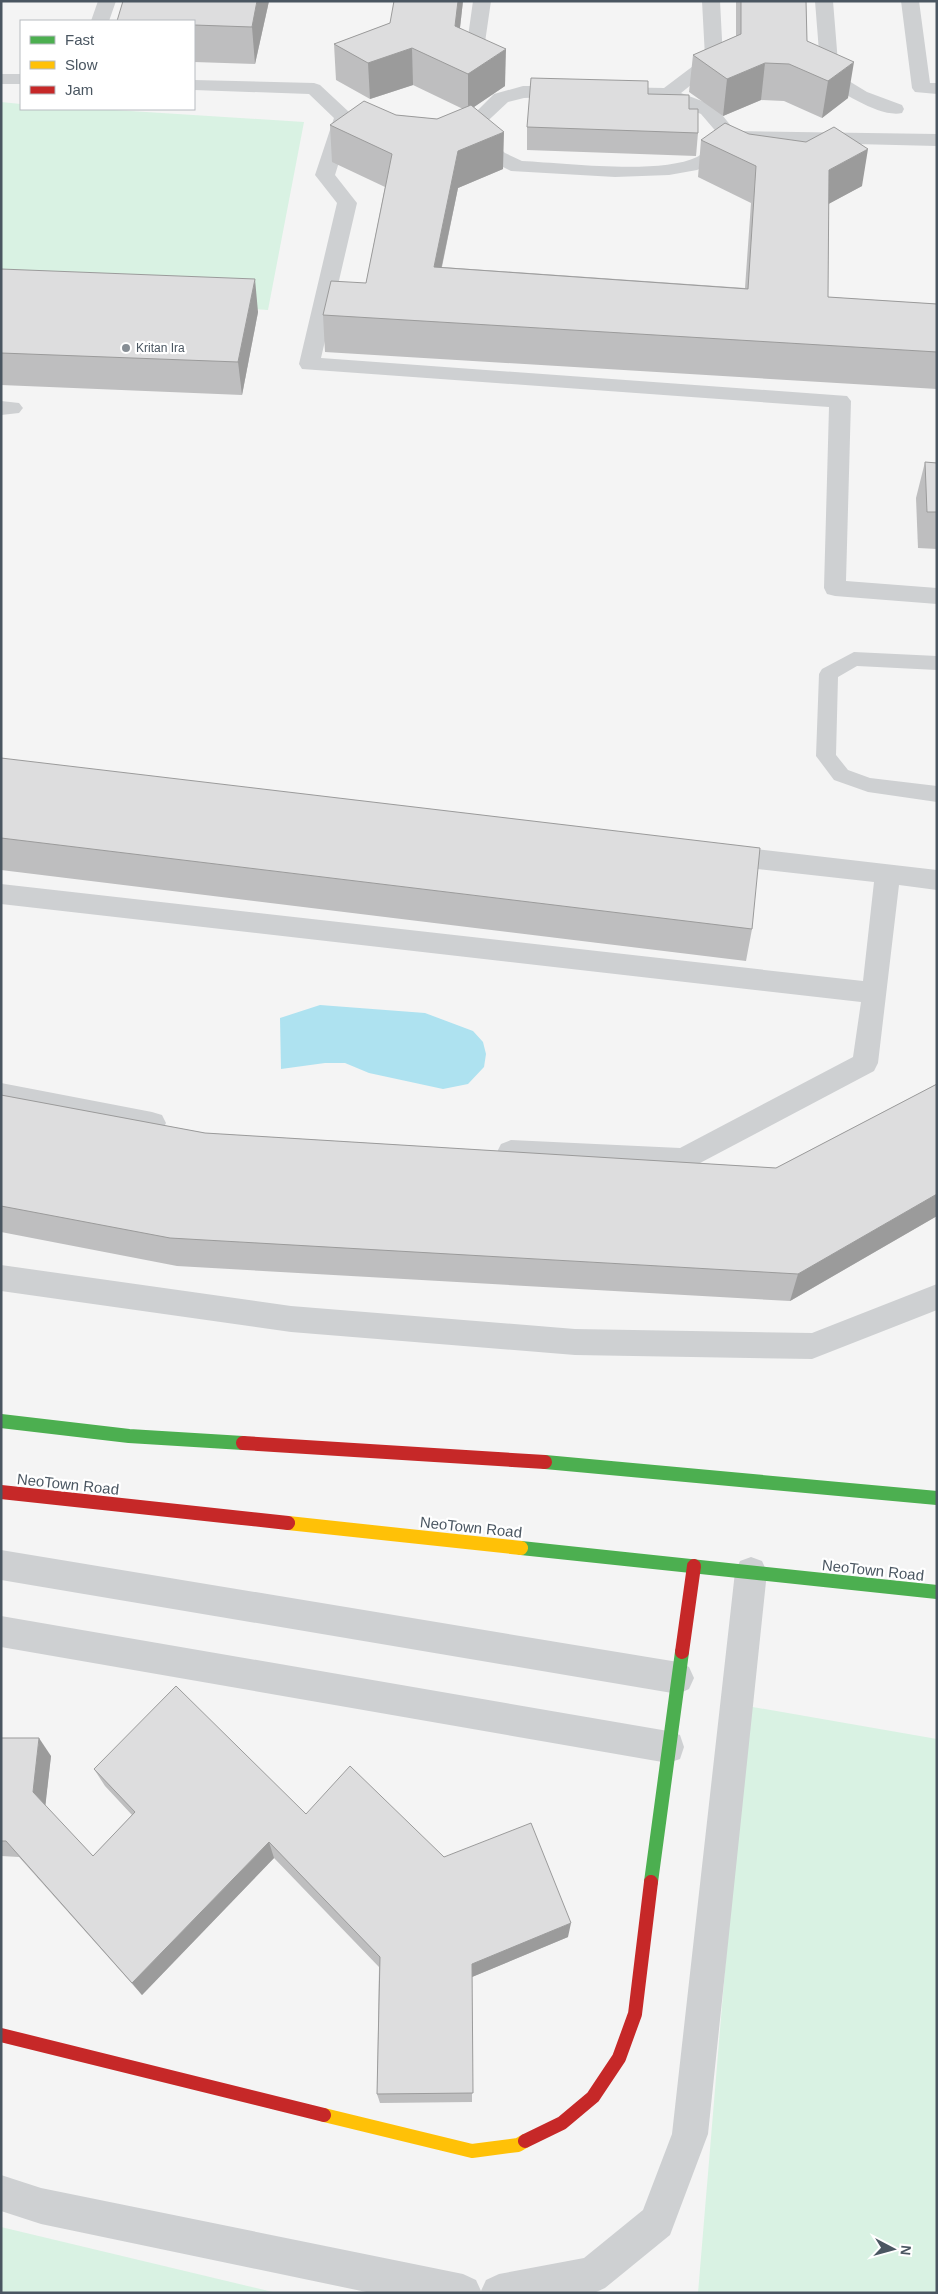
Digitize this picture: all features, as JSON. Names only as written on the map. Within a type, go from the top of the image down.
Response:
[{"type":"street","points":[[100,20],[107,1]]},
{"type":"street","points":[[482,1],[474,58],[523,92]]},
{"type":"street","points":[[668,94],[714,59],[711,1]]},
{"type":"street","points":[[824,1],[830,77],[860,96],[895,109]]},
{"type":"street","points":[[895,109],[929,89],[910,1]]},
{"type":"street","points":[[1,79],[20,79]]},
{"type":"street","points":[[195,85],[314,90],[344,117],[382,121]]},
{"type":"street","points":[[468,129],[501,98],[523,92],[668,94],[708,110],[729,136]]},
{"type":"street","points":[[895,109],[895,140]]},
{"type":"street","points":[[344,117],[325,175],[346,203],[309,364],[840,401],[835,588],[937,596]]},
{"type":"street","points":[[449,127],[468,129],[498,157],[518,167],[650,171],[685,168],[704,160],[729,136],[937,140]]},
{"type":"street","points":[[701,852],[937,880]]},
{"type":"street","points":[[483,1151],[683,1160],[865,1063],[876,993],[888,874]]},
{"type":"street","points":[[1,894],[876,993]]},
{"type":"street","points":[[1,1094],[176,1127]]},
{"type":"street","points":[[1,1278],[291,1319],[575,1342],[812,1346],[937,1297]]},
{"type":"street","points":[[1,1421],[129,1436],[578,1464],[937,1498]]},
{"type":"street","name":"NeoTown Road","points":[[1,1492],[937,1592]]},
{"type":"street","points":[[1,1566],[678,1678]]},
{"type":"street","points":[[1,2035],[472,2151],[518,2145],[562,2123],[593,2097],[619,2058],[636,2014],[668,1747],[694,1566]]},
{"type":"street","points":[[500,2293],[592,2276],[657,2222],[690,2134],[751,1572]]},
{"type":"street","points":[[1,1631],[668,1747]]},
{"type":"street","points":[[1,2192],[40,2206],[463,2293]]},
{"type":"lane","points":[[937,663],[854,659],[828,674],[826,756],[841,775],[868,785],[937,794]]},
{"type":"green space","points":[[1,102],[20,104],[20,110],[115,110],[304,122],[268,310],[1,293]]},
{"type":"green space","points":[[747,1706],[937,1739],[937,2293],[698,2293]]},
{"type":"green space","points":[[1,2227],[277,2293],[1,2293]]},
{"type":"water","points":[[320,1005],[425,1013],[473,1031],[483,1042],[486,1054],[484,1067],[468,1084],[443,1089],[369,1073],[345,1063],[325,1063],[281,1069],[280,1018]]},
{"type":"building","points":[[123,1],[257,1],[252,27],[195,25],[195,20],[117,20]]},
{"type":"building","points":[[394,1],[458,1],[455,26],[506,49],[468,74],[412,48],[368,63],[334,44],[390,23]]},
{"type":"building","points":[[741,1],[806,1],[807,41],[854,62],[828,81],[789,64],[765,63],[727,79],[693,55],[741,34]]},
{"type":"building","points":[[531,78],[648,81],[648,94],[689,95],[689,109],[698,109],[698,133],[527,127]]},
{"type":"building","points":[[364,101],[396,115],[437,119],[471,105],[504,132],[458,151],[434,267],[748,289],[756,166],[701,140],[725,123],[749,134],[806,142],[834,127],[868,149],[829,170],[828,297],[937,304],[937,352],[323,315],[331,281],[366,283],[392,154],[330,125]]},
{"type":"building","points":[[1,269],[255,279],[238,362],[1,353]]},
{"type":"building","points":[[925,462],[937,463],[937,512],[927,512]]},
{"type":"building","points":[[1,758],[760,848],[752,929],[1,838]]},
{"type":"building","points":[[937,1084],[937,1194],[798,1274],[170,1238],[1,1206],[1,1095],[205,1133],[776,1168]]},
{"type":"building","points":[[176,1686],[306,1814],[350,1766],[444,1857],[531,1823],[571,1923],[472,1964],[473,2093],[377,2094],[380,1957],[269,1842],[132,1983],[6,1841],[1,1841],[1,1738],[39,1738],[33,1792],[93,1856],[135,1812],[94,1769]]},
{"type":"traffic: fast","points":[[1,1421],[129,1436],[243,1443]]},
{"type":"traffic: fast","points":[[545,1462],[937,1498]]},
{"type":"traffic: fast","points":[[521,1548],[937,1592]]},
{"type":"traffic: fast","points":[[651,1882],[682,1652]]},
{"type":"traffic: slow","points":[[288,1523],[521,1548]]},
{"type":"traffic: slow","points":[[324,2115],[472,2151],[518,2145],[525,2141]]},
{"type":"traffic: jam","points":[[243,1443],[545,1462]]},
{"type":"traffic: jam","points":[[1,1492],[288,1523]]},
{"type":"traffic: jam","points":[[682,1652],[694,1566]]},
{"type":"traffic: jam","points":[[525,2141],[562,2123],[593,2097],[619,2058],[635,2014],[651,1882]]},
{"type":"traffic: jam","points":[[1,2035],[324,2115]]},
{"type":"place","name":"Kritan Ira","points":[[126,348]]}]
